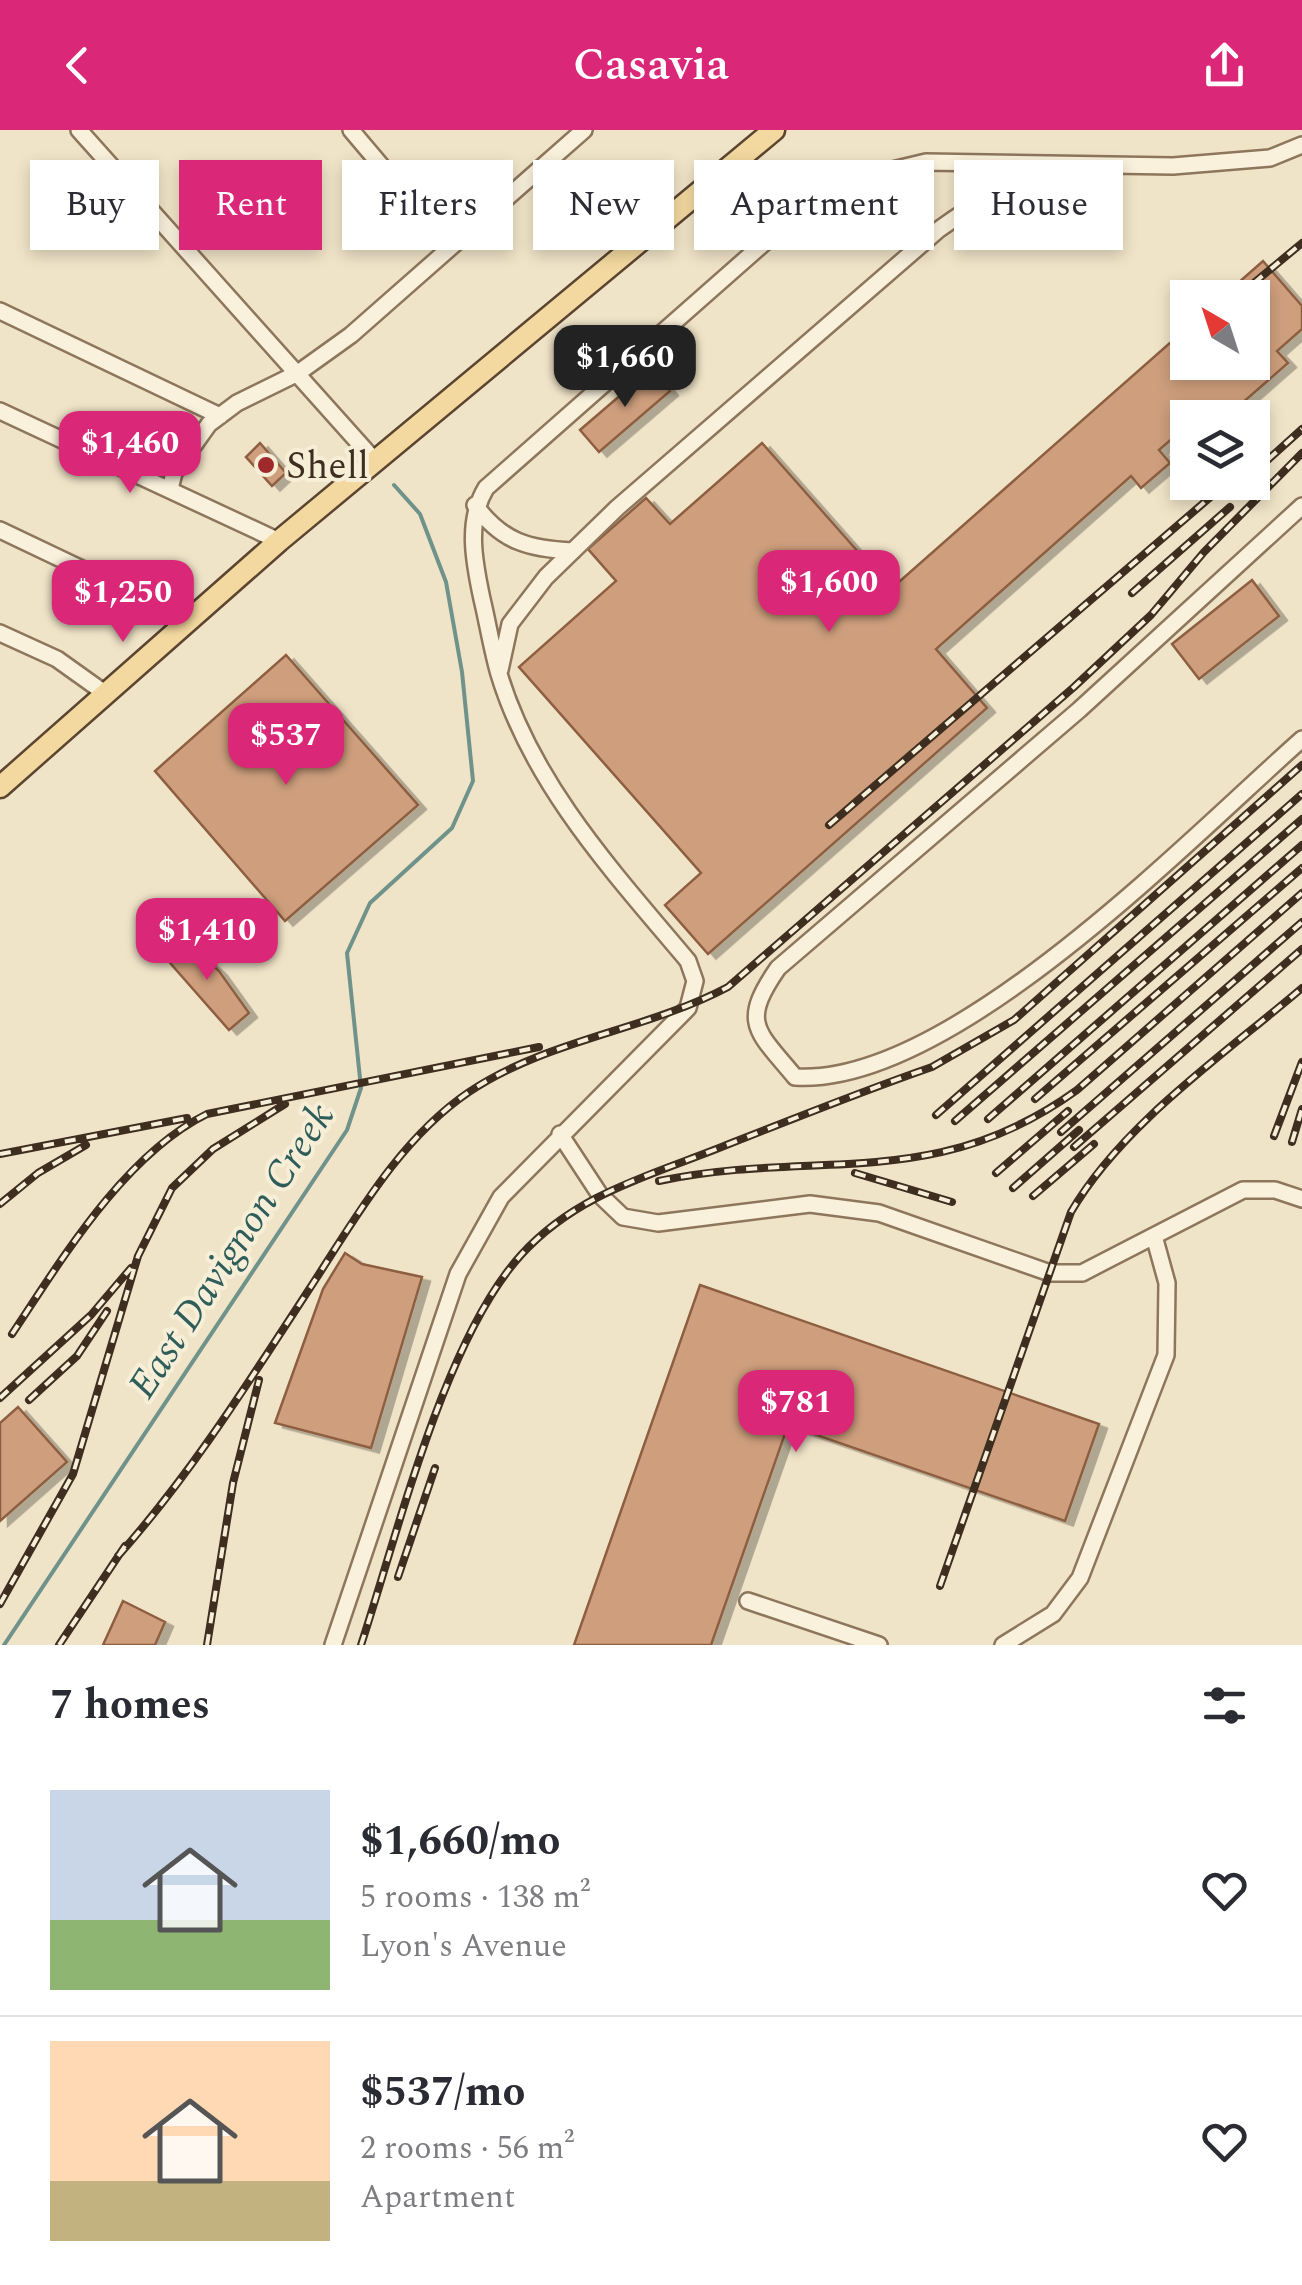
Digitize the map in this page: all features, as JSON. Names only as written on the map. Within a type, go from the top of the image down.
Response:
[{"type":"main road","points":[[0,787],[279,541],[774,130]]},
{"type":"street","points":[[79,130],[375,461]]},
{"type":"street","points":[[351,130],[376,160]]},
{"type":"street","points":[[513,192],[584,130]]},
{"type":"street","points":[[1123,165],[1173,166],[1270,158],[1302,145]]},
{"type":"street","points":[[934,234],[954,219]]},
{"type":"street","points":[[170,489],[174,473],[209,424],[298,373],[351,335],[447,250]]},
{"type":"street","points":[[333,1645],[458,1274],[501,1197],[688,1008],[696,982],[688,961],[558,798],[520,729],[499,674],[478,578],[476,505],[486,488],[524,451],[757,250]]},
{"type":"street","points":[[499,674],[510,624],[546,577],[915,250]]},
{"type":"street","points":[[0,311],[220,416]]},
{"type":"street","points":[[0,411],[279,541]]},
{"type":"street","points":[[476,505],[493,529],[512,542],[536,549],[573,551]]},
{"type":"street","points":[[1302,506],[1078,710],[778,968],[756,999],[755,1018],[762,1038],[794,1078],[813,1078],[872,1062],[950,1029],[1033,977],[1302,739]]},
{"type":"street","points":[[0,530],[189,620]]},
{"type":"street","points":[[0,633],[57,659],[106,694]]},
{"type":"street","points":[[560,1134],[600,1194],[623,1217],[658,1223],[810,1204],[879,1213],[1063,1274],[1082,1273],[1243,1190],[1275,1190],[1302,1200]]},
{"type":"street","points":[[1003,1645],[1053,1614],[1080,1578],[1166,1356],[1167,1283],[1154,1236]]},
{"type":"street","points":[[748,1601],[879,1645]]},
{"type":"building","points":[[1263,261],[1302,306],[1302,329],[1277,351],[1288,363],[1270,379],[1270,280],[1241,280]]},
{"type":"building","points":[[1170,343],[1170,380],[1269,380],[1246,400],[1170,400],[1170,441],[1159,450],[1170,463],[1141,488],[1131,476],[936,649],[987,708],[708,954],[665,905],[701,873],[519,667],[616,581],[588,549],[646,498],[670,524],[762,443],[891,589]]},
{"type":"building","points":[[651,369],[670,391],[599,452],[580,430]]},
{"type":"building","name":"Shell","points":[[260,443],[286,473],[272,486],[246,457]]},
{"type":"building","points":[[1252,580],[1279,616],[1199,679],[1172,644]]},
{"type":"building","points":[[286,655],[418,805],[285,921],[155,771]]},
{"type":"building","points":[[183,938],[219,971],[249,1013],[229,1030],[163,955]]},
{"type":"building","points":[[345,1253],[362,1264],[422,1277],[371,1448],[275,1423],[323,1289]]},
{"type":"building","points":[[700,1285],[1099,1424],[1065,1521],[788,1425],[711,1645],[574,1645]]},
{"type":"building","points":[[18,1407],[67,1462],[0,1521],[0,1423]]},
{"type":"building","points":[[123,1601],[165,1622],[155,1645],[103,1645]]},
{"type":"waterway","name":"East Davignon Creek","points":[[4,1645],[347,1130],[361,1088],[347,953],[370,903],[452,828],[473,781],[462,672],[446,582],[420,514],[394,485]]},
{"type":"railway","points":[[1257,280],[1302,243]]},
{"type":"railway","points":[[1270,458],[1302,429]]},
{"type":"railway","points":[[118,1556],[218,1427],[379,1183],[444,1111],[499,1074],[531,1059],[664,1015],[728,987],[1074,687],[1151,615],[1204,552],[1302,453]]},
{"type":"railway","points":[[829,825],[1207,500]]},
{"type":"railway","points":[[1132,593],[1230,507]]},
{"type":"railway","points":[[361,1645],[446,1386],[494,1292],[542,1234],[589,1202],[639,1178],[932,1067],[1014,1020],[1302,765]]},
{"type":"railway","points":[[936,1115],[1302,794]]},
{"type":"railway","points":[[955,1121],[1302,819]]},
{"type":"railway","points":[[988,1119],[1302,845]]},
{"type":"railway","points":[[1035,1099],[1302,868]]},
{"type":"railway","points":[[659,1181],[716,1172],[923,1156],[973,1143],[1024,1122],[1077,1090],[1302,893]]},
{"type":"railway","points":[[1061,1132],[1302,922]]},
{"type":"railway","points":[[1074,1147],[1302,949]]},
{"type":"railway","points":[[940,1586],[1071,1212],[1092,1180],[1146,1120],[1302,988]]},
{"type":"railway","points":[[12,1334],[74,1242],[122,1182],[177,1132],[207,1114],[539,1047]]},
{"type":"railway","points":[[1274,1136],[1302,1062]]},
{"type":"railway","points":[[0,1604],[73,1474],[138,1256],[172,1188],[213,1149],[285,1104]]},
{"type":"railway","points":[[1292,1142],[1302,1109]]},
{"type":"railway","points":[[996,1173],[1068,1111]]},
{"type":"railway","points":[[0,1154],[187,1118]]},
{"type":"railway","points":[[1013,1188],[1079,1130]]},
{"type":"railway","points":[[1033,1196],[1094,1144]]},
{"type":"railway","points":[[0,1204],[38,1173],[86,1145]]},
{"type":"railway","points":[[855,1173],[952,1202]]},
{"type":"railway","points":[[0,1398],[91,1315],[131,1268]]},
{"type":"railway","points":[[29,1400],[77,1356],[107,1311]]},
{"type":"railway","points":[[207,1645],[233,1483],[259,1380]]},
{"type":"railway","points":[[398,1577],[435,1468]]},
{"type":"railway","points":[[59,1645],[125,1546]]},
{"type":"place","name":"Shell","points":[[266,465]]}]
